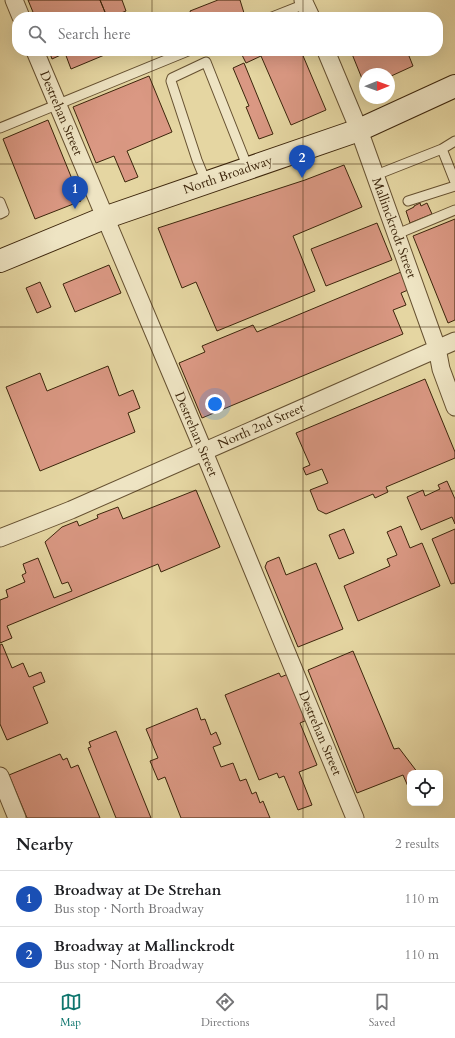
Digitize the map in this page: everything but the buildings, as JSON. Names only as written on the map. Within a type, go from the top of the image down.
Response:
[{"type":"main road","name":"North Broadway","points":[[0,261],[104,218],[359,130],[455,86]]},
{"type":"street","points":[[14,0],[19,12]]},
{"type":"street","name":"Destrehan Street","points":[[37,56],[355,818]]},
{"type":"street","name":"Mallinckrodt Street","points":[[328,56],[359,130],[397,234],[437,348],[441,369],[455,407]]},
{"type":"street","name":"North 2nd Street","points":[[0,538],[71,510],[455,341]]},
{"type":"street","points":[[0,776],[17,818]]},
{"type":"lane","points":[[289,12],[306,7]]},
{"type":"lane","points":[[0,128],[176,56]]},
{"type":"lane","points":[[187,56],[191,70]]},
{"type":"lane","points":[[206,182],[197,160],[171,81],[172,78],[206,62],[248,168]]},
{"type":"lane","points":[[376,176],[442,149],[455,141]]},
{"type":"lane","points":[[442,149],[455,182]]},
{"type":"lane","points":[[408,201],[455,186]]},
{"type":"lane","points":[[0,202],[4,212],[0,214]]},
{"type":"lane","points":[[397,234],[455,210]]},
{"type":"place","name":"Broadway at Mallinckrodt","points":[[302,178]]},
{"type":"place","name":"Broadway at De Strehan","points":[[75,209]]}]
